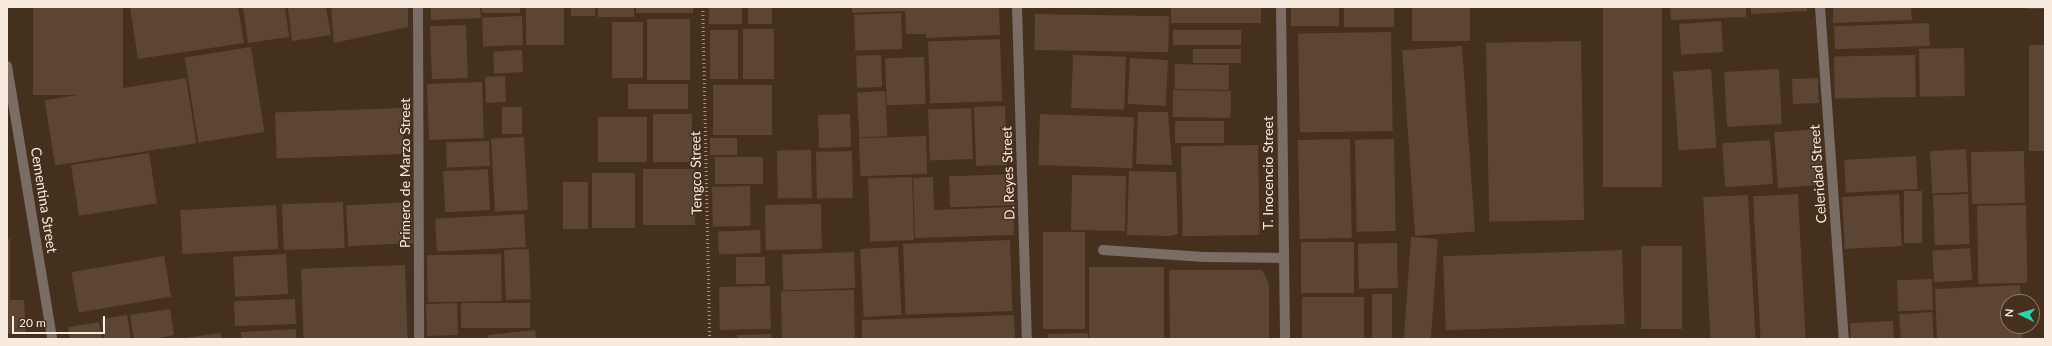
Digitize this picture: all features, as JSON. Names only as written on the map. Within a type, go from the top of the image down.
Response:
[{"type":"street","name":"Primero de Marzo Street","points":[[418,7],[419,339]]},
{"type":"street","name":"D. Reyes Street","points":[[1016,7],[1027,339]]},
{"type":"street","name":"T. Inocencio Street","points":[[1281,7],[1285,339]]},
{"type":"street","name":"Celeridad Street","points":[[1820,7],[1844,339]]},
{"type":"street","name":"Cementina Street","points":[[7,66],[52,339]]},
{"type":"street","points":[[1103,250],[1204,257],[1283,258]]},
{"type":"path","name":"Tengco Street","points":[[703,7],[710,339]]},
{"type":"building","points":[[33,7],[123,7],[123,95],[33,95]]},
{"type":"building","points":[[130,7],[238,7],[244,43],[138,59]]},
{"type":"building","points":[[243,7],[285,7],[289,37],[248,43]]},
{"type":"building","points":[[326,7],[331,35],[292,41],[288,8]]},
{"type":"building","points":[[331,7],[408,7],[408,27],[334,43]]},
{"type":"building","points":[[431,7],[480,7],[481,18],[431,20]]},
{"type":"building","points":[[482,7],[520,7],[520,13],[482,13]]},
{"type":"building","points":[[526,7],[564,7],[564,45],[526,45]]},
{"type":"building","points":[[571,7],[595,7],[595,16],[571,16]]},
{"type":"building","points":[[598,7],[634,7],[634,17],[598,17]]},
{"type":"building","points":[[636,7],[693,7],[693,13],[636,13]]},
{"type":"building","points":[[709,7],[742,7],[742,24],[709,24]]},
{"type":"building","points":[[748,7],[772,7],[772,24],[748,24]]},
{"type":"building","points":[[852,7],[999,7],[1000,35],[926,38],[926,34],[906,34],[905,11],[852,13]]},
{"type":"building","points":[[1171,7],[1261,7],[1261,23],[1171,23]]},
{"type":"building","points":[[1291,7],[1339,7],[1339,26],[1291,26]]},
{"type":"building","points":[[1344,7],[1394,7],[1394,27],[1344,27]]},
{"type":"building","points":[[1412,7],[1470,7],[1470,41],[1412,41]]},
{"type":"building","points":[[1603,7],[1662,7],[1662,187],[1603,187]]},
{"type":"building","points":[[1670,7],[1746,7],[1746,17],[1671,20]]},
{"type":"building","points":[[1751,7],[1807,7],[1807,11],[1751,14]]},
{"type":"building","points":[[1833,7],[1911,7],[1912,20],[1833,23]]},
{"type":"building","points":[[2026,7],[2045,7],[2045,9],[2026,9]]},
{"type":"building","points":[[901,13],[902,49],[855,51],[854,15]]},
{"type":"building","points":[[1035,14],[1169,16],[1168,52],[1034,50]]},
{"type":"building","points":[[522,16],[523,45],[483,46],[482,17]]},
{"type":"building","points":[[647,19],[690,19],[690,80],[647,80]]},
{"type":"building","points":[[1721,21],[1723,52],[1681,55],[1679,24]]},
{"type":"building","points":[[612,22],[643,22],[643,78],[612,78]]},
{"type":"building","points":[[1929,23],[1930,46],[1835,49],[1834,26]]},
{"type":"building","points":[[466,25],[468,78],[432,79],[430,26]]},
{"type":"building","points":[[743,29],[774,29],[774,79],[743,79]]},
{"type":"building","points":[[710,30],[738,30],[738,79],[710,79]]},
{"type":"building","points":[[1173,30],[1241,30],[1241,45],[1173,45]]},
{"type":"building","points":[[1391,32],[1393,131],[1300,133],[1298,34]]},
{"type":"building","points":[[1000,39],[1002,101],[930,103],[928,42]]},
{"type":"building","points":[[1581,41],[1584,220],[1489,222],[1486,43]]},
{"type":"building","points":[[2029,45],[2045,45],[2045,151],[2029,151]]},
{"type":"building","points":[[1462,46],[1475,232],[1415,236],[1402,50]]},
{"type":"building","points":[[251,47],[264,132],[198,142],[185,57]]},
{"type":"building","points":[[1964,48],[1965,96],[1920,97],[1919,49]]},
{"type":"building","points":[[1193,49],[1241,49],[1241,63],[1193,63]]},
{"type":"building","points":[[522,50],[523,72],[494,73],[493,52]]},
{"type":"building","points":[[881,55],[882,87],[857,88],[856,56]]},
{"type":"building","points":[[1073,55],[1126,57],[1124,110],[1071,108]]},
{"type":"building","points":[[1915,55],[1916,97],[1835,98],[1834,56]]},
{"type":"building","points":[[924,57],[926,104],[887,105],[885,58]]},
{"type":"building","points":[[1130,58],[1168,60],[1166,106],[1128,104]]},
{"type":"building","points":[[1175,64],[1229,65],[1229,90],[1175,89]]},
{"type":"building","points":[[1711,69],[1717,148],[1679,150],[1673,72]]},
{"type":"building","points":[[1779,69],[1782,124],[1727,127],[1724,72]]},
{"type":"building","points":[[505,76],[506,102],[486,103],[485,77]]},
{"type":"building","points":[[186,78],[196,143],[55,166],[45,100]]},
{"type":"building","points":[[1818,78],[1819,103],[1793,104],[1792,79]]},
{"type":"building","points":[[482,82],[484,138],[429,140],[427,84]]},
{"type":"building","points":[[628,84],[688,84],[688,109],[628,109]]},
{"type":"building","points":[[713,85],[772,85],[772,135],[713,135]]},
{"type":"building","points":[[1173,90],[1231,91],[1231,118],[1173,117]]},
{"type":"building","points":[[885,91],[887,136],[859,137],[857,92]]},
{"type":"building","points":[[1005,106],[1007,165],[976,166],[974,107]]},
{"type":"building","points":[[502,107],[522,107],[522,134],[502,134]]},
{"type":"building","points":[[402,108],[404,154],[277,158],[275,112]]},
{"type":"building","points":[[971,108],[973,159],[930,160],[928,110]]},
{"type":"building","points":[[1138,112],[1168,112],[1172,165],[1136,164]]},
{"type":"building","points":[[653,114],[692,114],[692,162],[653,162]]},
{"type":"building","points":[[850,114],[851,147],[819,148],[818,115]]},
{"type":"building","points":[[1040,114],[1134,117],[1132,168],[1038,165]]},
{"type":"building","points":[[598,117],[647,117],[647,162],[598,162]]},
{"type":"building","points":[[1175,121],[1224,121],[1224,143],[1175,143]]},
{"type":"building","points":[[1820,129],[1824,185],[1778,188],[1774,132]]},
{"type":"building","points":[[926,136],[927,174],[860,176],[859,138]]},
{"type":"building","points":[[524,137],[528,210],[495,212],[491,139]]},
{"type":"building","points":[[710,138],[737,138],[737,155],[710,155]]},
{"type":"building","points":[[1350,139],[1352,238],[1300,239],[1298,140]]},
{"type":"building","points":[[1394,139],[1396,231],[1357,232],[1355,140]]},
{"type":"building","points":[[1770,140],[1773,184],[1725,187],[1722,143]]},
{"type":"building","points":[[489,141],[490,166],[447,167],[446,143]]},
{"type":"building","points":[[1258,145],[1260,235],[1183,236],[1181,146]]},
{"type":"building","points":[[1966,149],[1968,192],[1932,194],[1930,151]]},
{"type":"building","points":[[811,150],[812,198],[778,199],[777,151]]},
{"type":"building","points":[[852,151],[853,198],[817,199],[816,152]]},
{"type":"building","points":[[2024,151],[2025,203],[1972,204],[1971,152]]},
{"type":"building","points":[[149,153],[157,203],[79,216],[71,165]]},
{"type":"building","points":[[1916,156],[1918,189],[1846,193],[1844,160]]},
{"type":"building","points":[[715,157],[763,157],[763,184],[715,184]]},
{"type":"building","points":[[488,169],[490,210],[445,212],[443,171]]},
{"type":"building","points":[[643,169],[695,169],[695,225],[643,225]]},
{"type":"building","points":[[1129,171],[1176,172],[1178,234],[1170,236],[1127,235]]},
{"type":"building","points":[[592,173],[635,173],[635,228],[592,228]]},
{"type":"building","points":[[1014,174],[1015,205],[950,207],[949,176]]},
{"type":"building","points":[[1072,175],[1126,176],[1125,231],[1071,230]]},
{"type":"building","points":[[912,177],[914,240],[870,241],[868,179]]},
{"type":"building","points":[[933,177],[934,210],[1013,207],[1014,235],[915,238],[913,178]]},
{"type":"building","points":[[563,182],[588,182],[588,229],[563,229]]},
{"type":"building","points":[[750,186],[751,226],[713,227],[712,187]]},
{"type":"building","points":[[1904,191],[1922,191],[1922,243],[1904,243]]},
{"type":"building","points":[[1798,194],[1806,339],[1761,339],[1753,196]]},
{"type":"building","points":[[1899,194],[1902,246],[1845,249],[1842,197]]},
{"type":"building","points":[[1968,194],[1970,244],[1935,245],[1933,195]]},
{"type":"building","points":[[1748,195],[1756,339],[1710,339],[1703,197]]},
{"type":"building","points":[[343,202],[345,248],[284,250],[282,204]]},
{"type":"building","points":[[411,202],[413,243],[348,246],[346,205]]},
{"type":"building","points":[[821,204],[822,249],[766,250],[765,205]]},
{"type":"building","points":[[276,205],[278,249],[182,254],[180,210]]},
{"type":"building","points":[[2026,205],[2027,283],[1978,284],[1977,206]]},
{"type":"building","points":[[524,214],[526,247],[437,252],[435,219]]},
{"type":"building","points":[[760,230],[761,253],[719,254],[718,231]]},
{"type":"building","points":[[1043,232],[1085,232],[1085,329],[1043,329]]},
{"type":"building","points":[[1411,237],[1438,239],[1431,339],[1404,339]]},
{"type":"building","points":[[7,239],[10,239],[10,300],[24,300],[26,333],[7,334]]},
{"type":"building","points":[[1010,240],[1012,311],[906,315],[903,244]]},
{"type":"building","points":[[1301,242],[1354,242],[1354,293],[1301,293]]},
{"type":"building","points":[[1397,243],[1398,288],[1359,289],[1358,244]]},
{"type":"building","points":[[1641,246],[1682,246],[1682,329],[1641,329]]},
{"type":"building","points":[[898,247],[902,315],[864,317],[860,249]]},
{"type":"building","points":[[1970,248],[1972,280],[1934,283],[1932,251]]},
{"type":"building","points":[[529,249],[531,299],[506,300],[504,250]]},
{"type":"building","points":[[1622,250],[1625,324],[1446,330],[1443,256]]},
{"type":"building","points":[[854,252],[855,288],[783,290],[782,255]]},
{"type":"building","points":[[286,254],[288,294],[235,297],[233,257]]},
{"type":"building","points":[[501,254],[502,301],[428,302],[427,255]]},
{"type":"building","points":[[164,256],[171,296],[79,313],[71,272]]},
{"type":"building","points":[[736,257],[765,257],[765,284],[736,284]]},
{"type":"building","points":[[405,265],[408,339],[304,339],[301,269]]},
{"type":"building","points":[[1089,267],[1164,267],[1164,339],[1089,339]]},
{"type":"building","points":[[1169,270],[1262,270],[1269,284],[1269,339],[1170,339]]},
{"type":"building","points":[[1932,279],[1933,310],[1898,311],[1897,280]]},
{"type":"building","points":[[2020,285],[2021,294],[2000,294],[2000,334],[2023,334],[2023,339],[1937,339],[1935,289]]},
{"type":"building","points":[[770,286],[771,329],[720,330],[719,287]]},
{"type":"building","points":[[854,290],[855,339],[782,339],[781,291]]},
{"type":"building","points":[[1372,294],[1392,294],[1392,339],[1372,339]]},
{"type":"building","points":[[1302,297],[1364,297],[1364,339],[1302,339]]},
{"type":"building","points":[[295,299],[296,324],[235,326],[234,301]]},
{"type":"building","points":[[457,303],[458,335],[427,336],[426,304]]},
{"type":"building","points":[[461,303],[530,303],[530,328],[461,328]]},
{"type":"building","points":[[170,309],[174,335],[154,339],[134,339],[130,315]]},
{"type":"building","points":[[1932,312],[1934,339],[1901,339],[1899,314]]},
{"type":"building","points":[[127,315],[131,339],[104,339],[101,319]]},
{"type":"building","points":[[1014,315],[1015,339],[862,339],[862,320]]},
{"type":"building","points":[[1893,321],[1894,339],[1851,339],[1850,323]]},
{"type":"building","points":[[99,322],[102,339],[70,339],[68,327]]},
{"type":"building","points":[[296,329],[296,339],[241,339],[241,332]]},
{"type":"building","points":[[535,330],[536,339],[489,339],[488,335]]},
{"type":"building","points":[[221,333],[222,339],[184,339],[184,338]]},
{"type":"building","points":[[1088,333],[1088,339],[1048,339],[1048,334]]},
{"type":"building","points":[[771,334],[772,339],[737,339],[737,335]]}]
